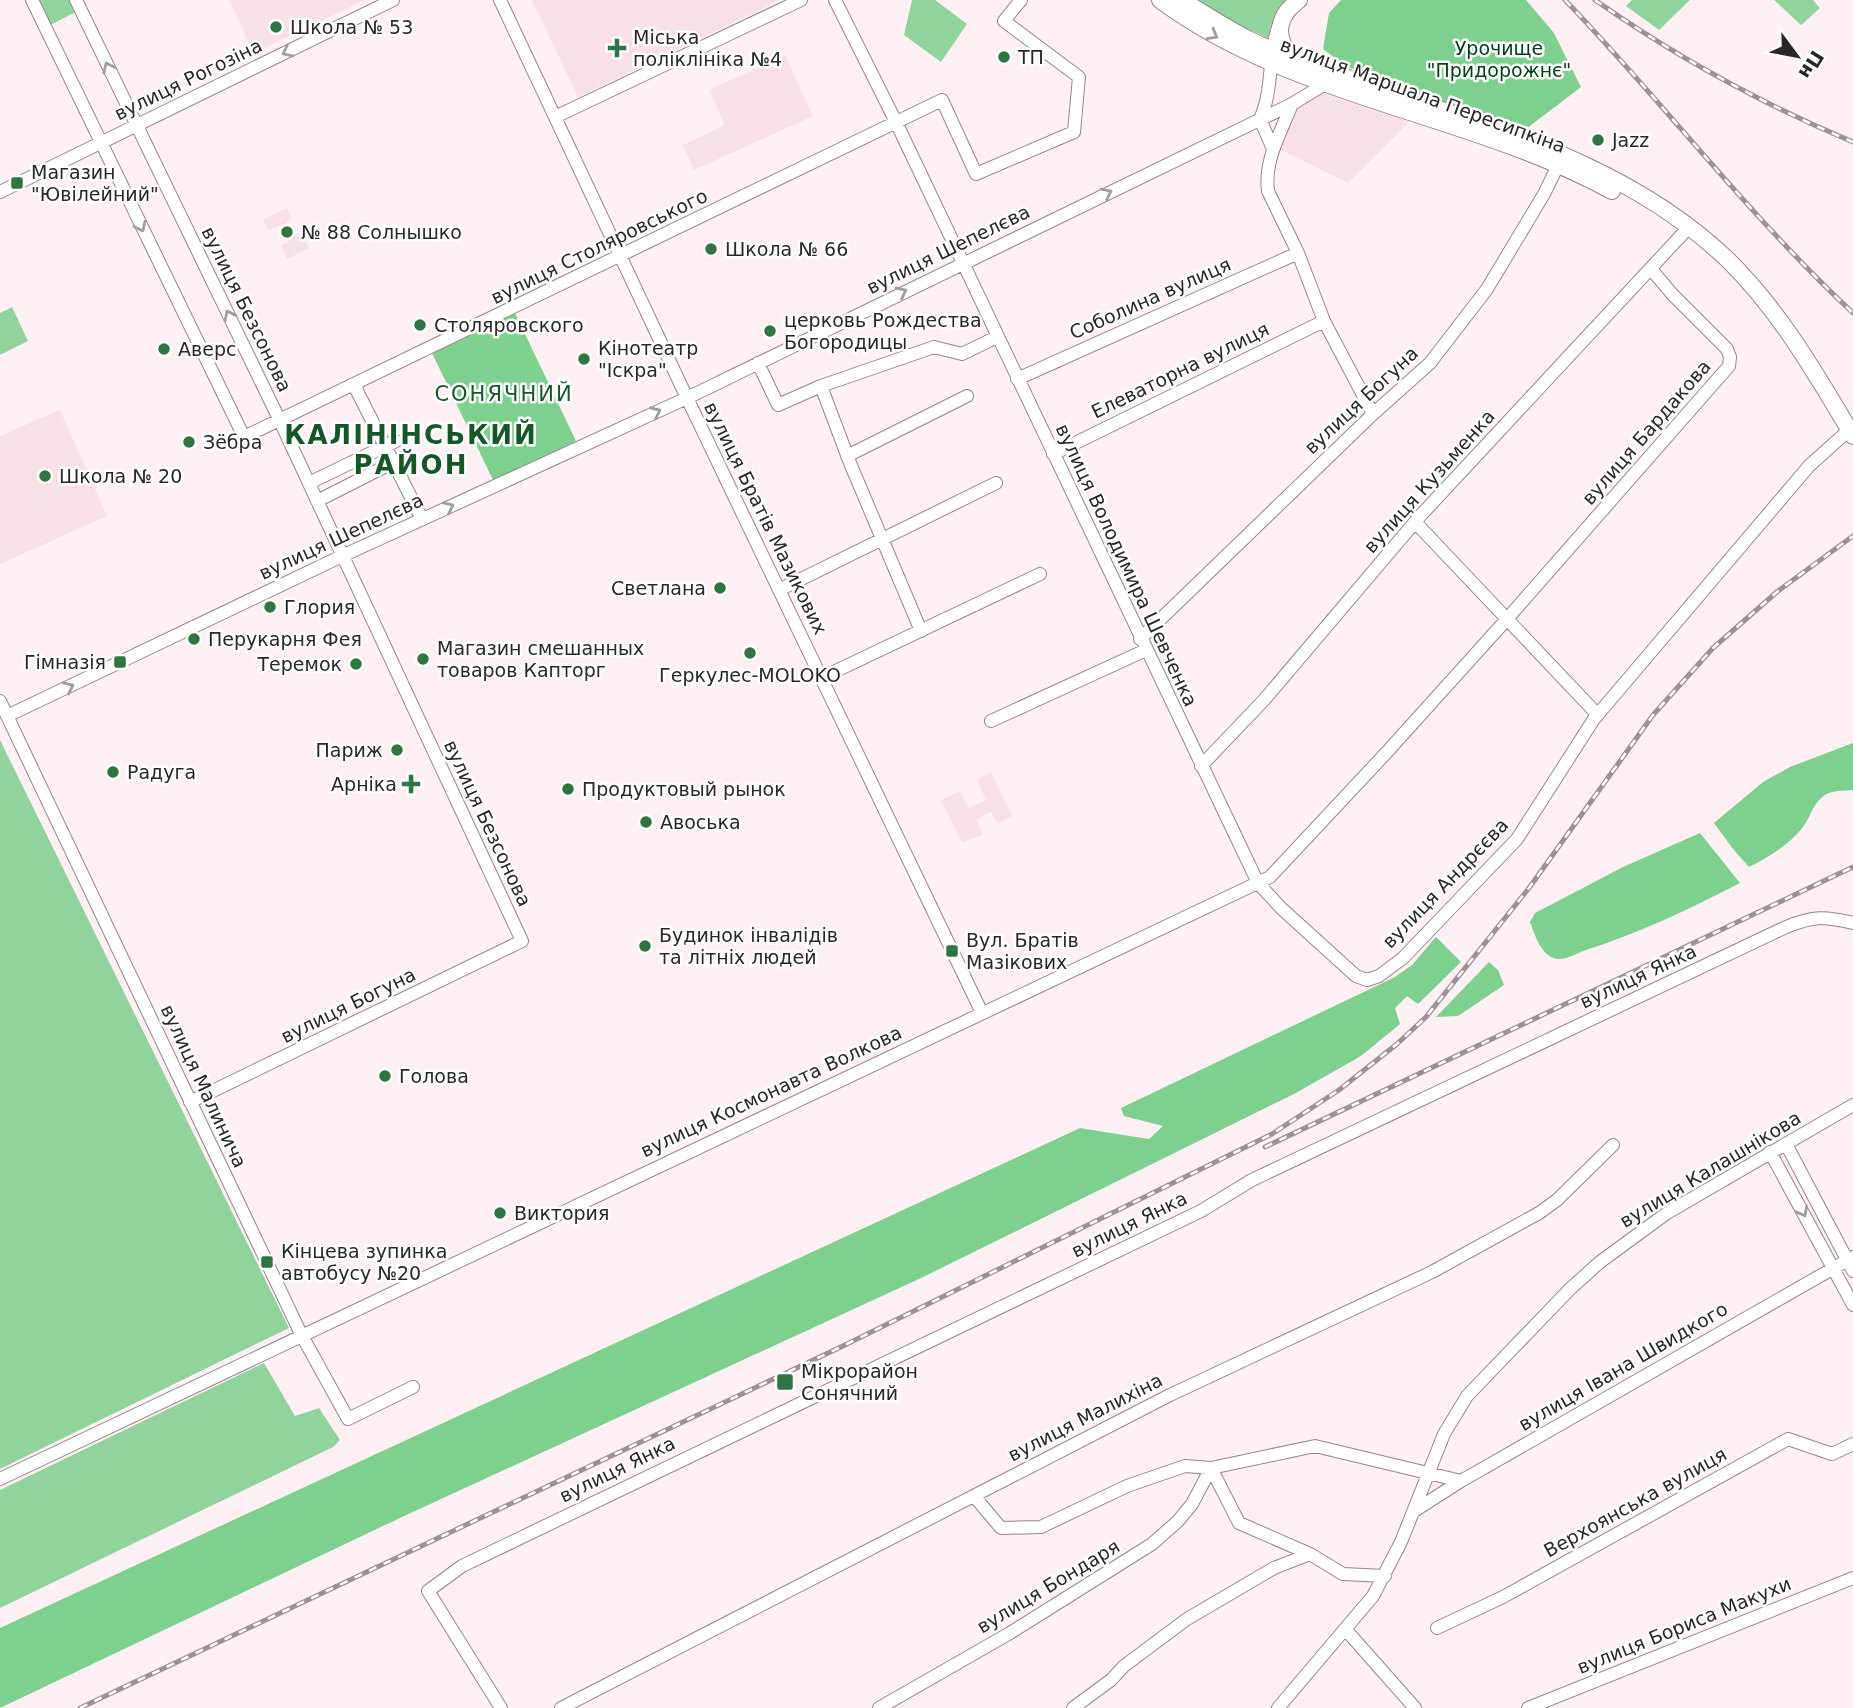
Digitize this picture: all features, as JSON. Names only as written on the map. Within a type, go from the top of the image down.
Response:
[{"type":"main road","name":"вулиця Маршала Пересипкіна","points":[[1160,0],[1205,31],[1271,56],[1325,84],[1520,150],[1561,160]]},
{"type":"main road","name":"вулиця Маршала Пересипкіна","points":[[1181,0],[1271,56],[1291,57],[1561,160],[1639,194],[1729,261],[1771,307],[1851,433]]},
{"type":"main road","points":[[1291,57],[1282,45],[1279,24],[1286,12],[1299,0]]},
{"type":"street","points":[[32,0],[101,143]]},
{"type":"street","name":"вулиця Безсонова","points":[[76,0],[280,421],[522,941]]},
{"type":"street","name":"вулиця Рогозіна","points":[[0,192],[393,0]]},
{"type":"street","name":"вулиця Братів Мазикових","points":[[500,0],[687,398],[982,1013]]},
{"type":"street","points":[[555,117],[801,0]]},
{"type":"street","name":"вулиця Володимира Шевченка","points":[[835,0],[896,122],[1258,883]]},
{"type":"street","name":"вулиця Столяровського","points":[[101,143],[244,437],[942,100],[976,174],[1074,132],[1079,77],[1004,21],[1021,0]]},
{"type":"street","points":[[1273,149],[1260,119],[1268,95],[1271,56],[1279,24]]},
{"type":"street","name":"вулиця Шепелєва","points":[[7,716],[342,556],[687,398],[1292,104],[1325,84]]},
{"type":"street","points":[[1292,104],[1273,149],[1268,191],[1298,253],[1324,321],[1373,414]]},
{"type":"street","name":"вулиця Богуна","points":[[991,721],[1143,644],[1373,414],[1430,363],[1487,289],[1544,194],[1561,160]]},
{"type":"street","name":"вулиця Кузьменка","points":[[1202,766],[1264,700],[1415,522],[1687,231]]},
{"type":"street","name":"Соболина вулиця","points":[[1017,379],[1298,253]]},
{"type":"street","name":"вулиця Бардакова","points":[[1258,883],[1278,869],[1507,619],[1728,366],[1730,357],[1727,349],[1651,269]]},
{"type":"street","name":"Елеваторна вулиця","points":[[1053,454],[1324,321]]},
{"type":"street","points":[[758,363],[778,405],[821,386],[934,347],[962,354],[997,337]]},
{"type":"street","points":[[354,385],[390,444],[422,519]]},
{"type":"street","points":[[821,386],[847,456],[921,631]]},
{"type":"street","points":[[847,456],[967,396]]},
{"type":"street","name":"вулиця Андрєєва","points":[[1258,883],[1281,908],[1356,976],[1367,980],[1379,976],[1403,958],[1517,839],[1598,715],[1809,466],[1851,433]]},
{"type":"street","points":[[309,483],[390,444]]},
{"type":"street","points":[[317,501],[398,460]]},
{"type":"street","points":[[779,590],[996,484]]},
{"type":"street","points":[[1415,522],[1598,715]]},
{"type":"street","points":[[821,678],[1040,574]]},
{"type":"street","name":"вулиця Малинича","points":[[0,701],[301,1334],[348,1419],[413,1387]]},
{"type":"street","name":"вулиця Космонавта Волкова","points":[[0,1479],[301,1334],[1258,883]]},
{"type":"street","name":"вулиця Янка","points":[[501,1708],[428,1591],[462,1566],[1201,1211],[1252,1180],[1786,927],[1809,918],[1828,917],[1853,923]]},
{"type":"street","name":"вулиця Богуна","points":[[190,1102],[522,941]]},
{"type":"street","name":"вулиця Калашнікова","points":[[1278,1708],[1362,1612],[1385,1576],[1444,1434],[1467,1396],[1570,1289],[1600,1262],[1667,1213],[1853,1105]]},
{"type":"street","points":[[1786,1144],[1851,1263]]},
{"type":"street","name":"вулиця Малихіна","points":[[561,1708],[1171,1395],[1456,1260],[1525,1222],[1548,1206],[1614,1145]]},
{"type":"street","points":[[1770,1152],[1853,1305]]},
{"type":"street","name":"вулиця Івана Швидкого","points":[[1414,1511],[1461,1481],[1833,1269],[1851,1263]]},
{"type":"street","name":"Верхоянська вулиця","points":[[1437,1628],[1503,1597],[1788,1439],[1832,1454],[1853,1444]]},
{"type":"street","points":[[974,1496],[1002,1528],[1041,1527],[1127,1486],[1185,1466],[1211,1468],[1315,1446],[1461,1481]]},
{"type":"street","points":[[1211,1468],[1239,1523],[1310,1554],[1343,1574],[1385,1576]]},
{"type":"street","name":"вулиця Бондаря","points":[[879,1708],[1010,1633],[1152,1545],[1192,1504],[1211,1468]]},
{"type":"street","points":[[1073,1708],[1111,1680],[1124,1665],[1187,1619],[1274,1568],[1310,1554]]},
{"type":"street","name":"вулиця Бориса Макухи","points":[[1528,1708],[1853,1578]]},
{"type":"street","points":[[1346,1630],[1415,1708]]},
{"type":"shaded area","name":"Школа № 53","points":[[229,0],[365,0],[254,53]]},
{"type":"shaded area","name":"Міська поліклініка №4","points":[[532,0],[780,0],[578,97]]},
{"type":"shaded area","points":[[785,55],[813,116],[694,170],[683,145],[725,125],[709,90]]},
{"type":"shaded area","points":[[1322,93],[1409,122],[1348,183],[1281,150],[1284,116]]},
{"type":"shaded area","name":"№ 88 Солнышко","points":[[287,208],[292,219],[286,223],[293,237],[302,234],[309,248],[287,259],[281,246],[289,242],[281,225],[268,230],[263,220]]},
{"type":"shaded area","name":"Школа № 20","points":[[60,410],[107,516],[0,564],[0,436]]},
{"type":"shaded area","points":[[991,772],[1012,816],[998,824],[991,812],[976,820],[983,834],[962,843],[941,800],[960,791],[968,808],[986,800],[977,780]]},
{"type":"green space","points":[[38,0],[72,0],[78,11],[50,25]]},
{"type":"green space","points":[[912,0],[935,0],[967,24],[941,62],[904,35]]},
{"type":"green space","points":[[1195,0],[1287,0],[1272,23],[1268,38],[1222,17]]},
{"type":"green space","name":"Урочище \"Придорожнє\"","points":[[1341,0],[1526,0],[1554,33],[1581,87],[1522,132],[1471,109],[1435,100],[1344,65],[1323,49],[1329,13]]},
{"type":"green space","points":[[1632,0],[1690,0],[1659,30],[1626,6]]},
{"type":"green space","points":[[1774,0],[1813,0],[1820,8],[1801,25]]},
{"type":"green space","points":[[12,307],[28,341],[0,355],[0,313]]},
{"type":"green space","points":[[515,313],[576,441],[493,480],[432,353]]},
{"type":"green space","points":[[0,740],[289,1328],[0,1469]]},
{"type":"green space","points":[[1853,743],[1853,790],[1835,791],[1825,795],[1803,827],[1791,839],[1771,855],[1749,867],[1714,823],[1763,782],[1790,767]]},
{"type":"green space","points":[[1700,833],[1740,883],[1643,929],[1567,958],[1552,957],[1543,950],[1530,922],[1535,913],[1623,867]]},
{"type":"green space","points":[[1436,937],[1461,962],[1418,1004],[1407,996],[1395,1008],[1400,1024],[1361,1056],[1294,1094],[919,1279],[402,1517],[0,1708],[0,1628],[1080,1128],[1149,1139],[1163,1126],[1124,1116],[1121,1108],[1395,977],[1412,965]]},
{"type":"green space","points":[[1489,962],[1498,970],[1504,985],[1458,1016],[1436,1017]]},
{"type":"green space","points":[[264,1363],[295,1416],[319,1408],[340,1440],[333,1447],[0,1608],[0,1490]]},
{"type":"railway","points":[[1565,0],[1778,238],[1853,313]]},
{"type":"railway","points":[[1595,0],[1720,78],[1853,142]]},
{"type":"railway","points":[[80,1708],[845,1345],[1272,1134],[1339,1090],[1426,1017],[1529,888],[1653,715],[1713,648],[1778,591],[1853,536]]},
{"type":"railway","points":[[1265,1147],[1853,867]]},
{"type":"place","name":"Школа № 53","points":[[276,27]]},
{"type":"place","name":"Міська поліклініка №4","points":[[617,48]]},
{"type":"place","name":"ТП","points":[[1004,57]]},
{"type":"place","name":"Jazz","points":[[1598,140]]},
{"type":"place","name":"Магазин \"Ювілейний\"","points":[[17,183]]},
{"type":"place","name":"№ 88 Солнышко","points":[[287,232]]},
{"type":"place","name":"Школа № 66","points":[[711,249]]},
{"type":"place","name":"Столяровского","points":[[420,325]]},
{"type":"place","name":"церковь Рождества Богородицы","points":[[770,331]]},
{"type":"place","name":"Аверс","points":[[164,349]]},
{"type":"place","name":"Кінотеатр \"Іскра\"","points":[[584,359]]},
{"type":"place","name":"Зёбра","points":[[189,442]]},
{"type":"place","name":"Школа № 20","points":[[45,476]]},
{"type":"place","name":"Светлана","points":[[720,588]]},
{"type":"place","name":"Глория","points":[[270,607]]},
{"type":"place","name":"Перукарня Фея","points":[[194,639]]},
{"type":"place","name":"Геркулес-MOLOKO","points":[[750,653]]},
{"type":"place","name":"Магазин смешанных товаров Капторг","points":[[423,659]]},
{"type":"place","name":"Гімназія","points":[[120,662]]},
{"type":"place","name":"Теремок","points":[[356,664]]},
{"type":"place","name":"Париж","points":[[397,750]]},
{"type":"place","name":"Радуга","points":[[113,772]]},
{"type":"place","name":"Арніка","points":[[411,784]]},
{"type":"place","name":"Продуктовый рынок","points":[[568,789]]},
{"type":"place","name":"Авоська","points":[[646,822]]},
{"type":"place","name":"Будинок інвалідів та літніх людей","points":[[645,946]]},
{"type":"place","name":"Вул. Братів Мазікових","points":[[952,951]]},
{"type":"place","name":"Голова","points":[[385,1076]]},
{"type":"place","name":"Виктория","points":[[500,1213]]},
{"type":"place","name":"Кінцева зупинка автобусу №20","points":[[267,1262]]},
{"type":"place","name":"Мікрорайон Сонячний","points":[[785,1382]]},
{"type":"district","name":"СОНЯЧНИЙ","points":[[504,394]]},
{"type":"district","name":"КАЛІНІНСЬКИЙ РАЙОН","points":[[411,450]]}]
